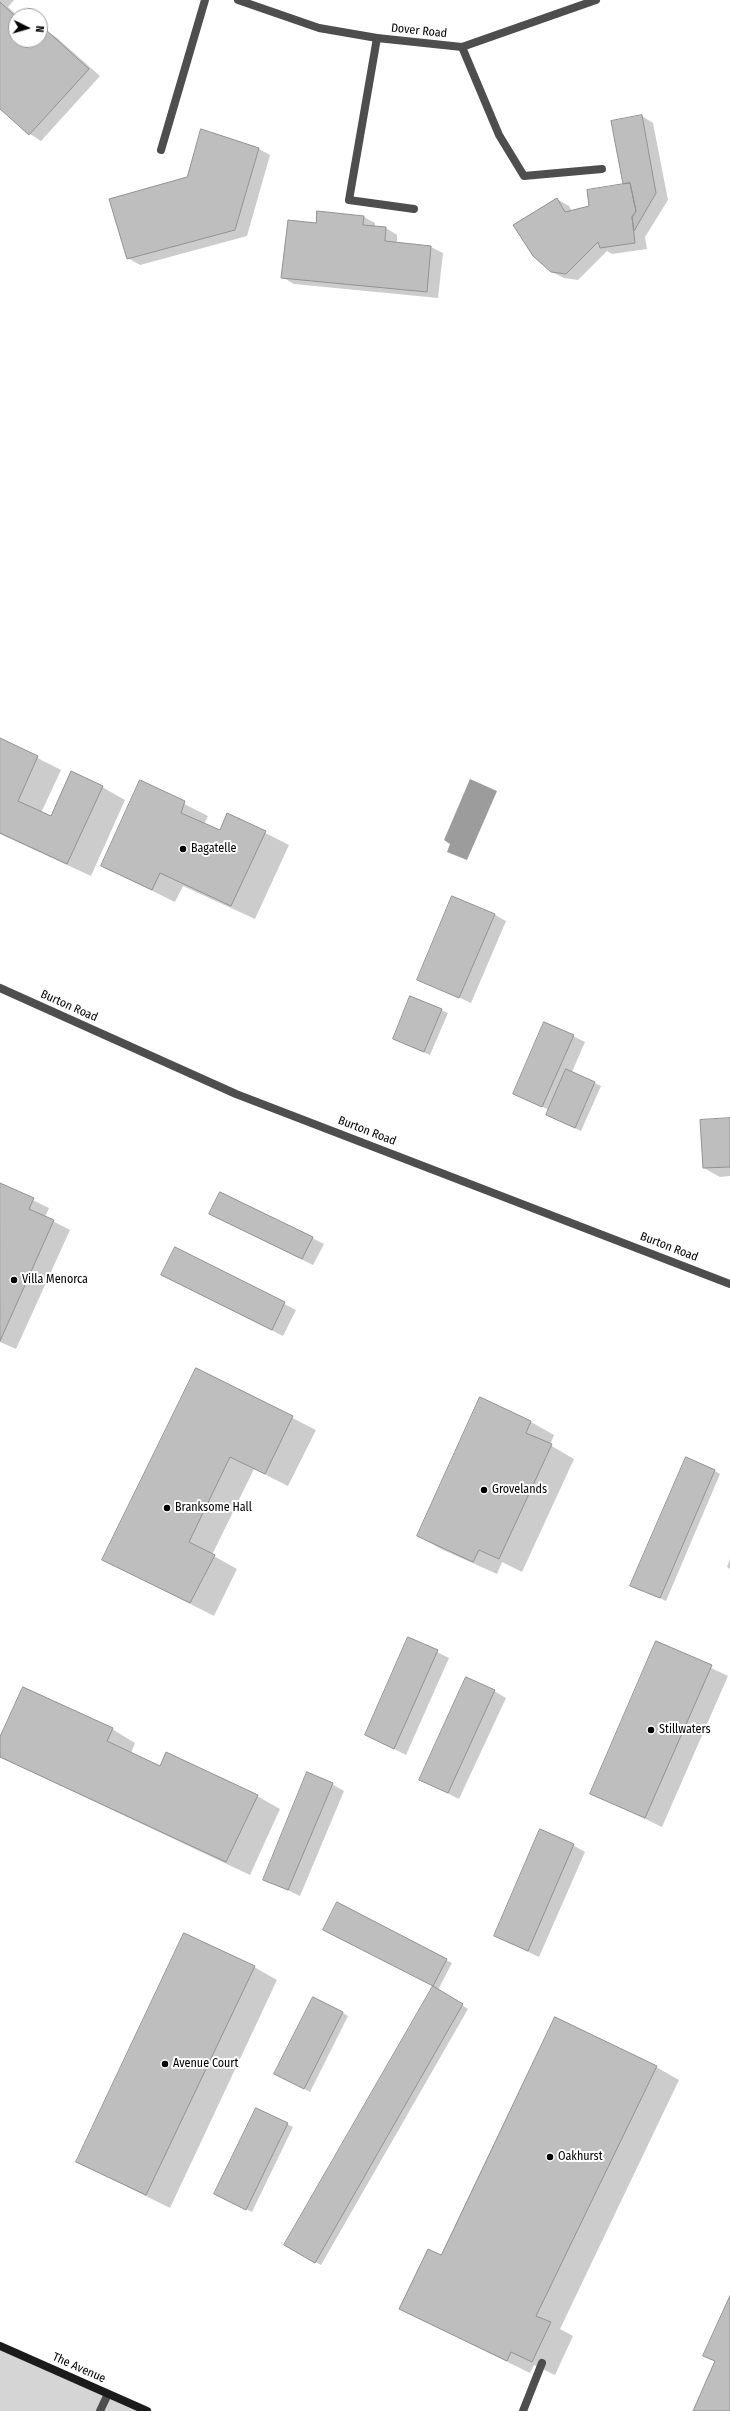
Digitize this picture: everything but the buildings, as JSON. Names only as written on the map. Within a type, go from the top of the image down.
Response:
[{"type":"main road","name":"The Avenue","points":[[0,2346],[147,2411]]},
{"type":"street","points":[[161,150],[204,0]]},
{"type":"street","name":"Dover Road","points":[[238,0],[319,28],[377,38],[462,47],[596,0]]},
{"type":"street","points":[[377,38],[349,200],[414,208]]},
{"type":"street","points":[[462,47],[499,135],[524,176],[602,169]]},
{"type":"street","name":"Burton Road","points":[[0,988],[236,1094],[730,1284]]},
{"type":"street","points":[[523,2411],[542,2363]]},
{"type":"street","points":[[100,2411],[108,2394]]},
{"type":"shaded area","points":[[470,779],[497,791],[467,860],[447,852],[450,844],[444,840]]},
{"type":"shaded area","points":[[0,2346],[147,2411],[0,2411]]},
{"type":"place","name":"Bagatelle","points":[[183,849]]},
{"type":"place","name":"Villa Menorca","points":[[14,1280]]},
{"type":"place","name":"Grovelands","points":[[484,1490]]},
{"type":"place","name":"Branksome Hall","points":[[167,1508]]},
{"type":"place","name":"Stillwaters","points":[[651,1730]]},
{"type":"place","name":"Avenue Court","points":[[165,2064]]},
{"type":"place","name":"Oakhurst","points":[[550,2157]]}]
